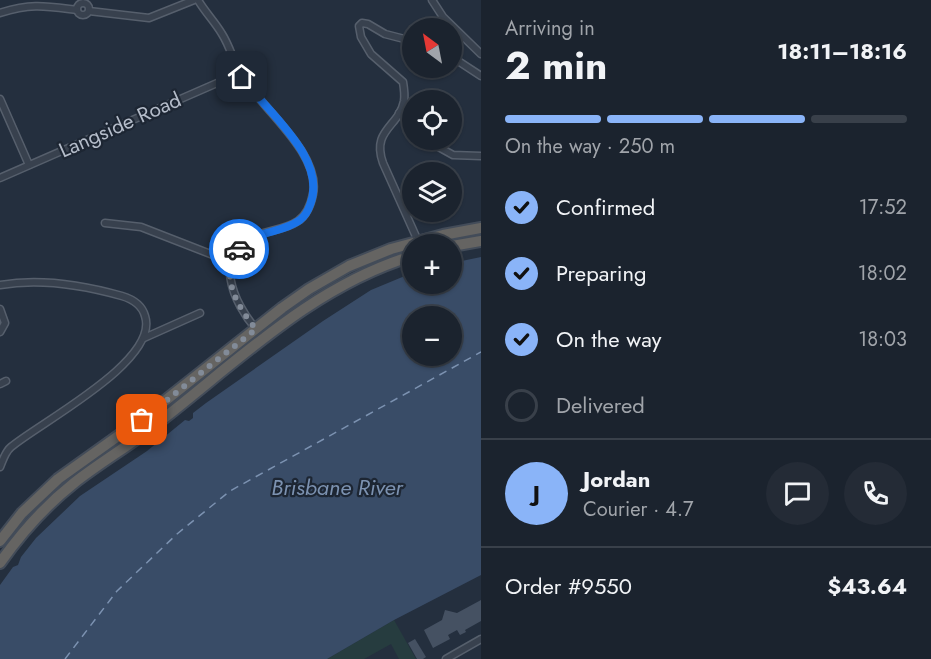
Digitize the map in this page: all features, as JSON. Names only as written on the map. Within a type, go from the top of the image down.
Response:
[{"type":"highway","points":[[452,234],[481,228]]},
{"type":"highway","points":[[462,244],[481,241]]},
{"type":"highway","points":[[0,541],[22,513],[58,479],[142,420],[309,289],[337,272],[376,254],[402,246]]},
{"type":"highway","points":[[0,563],[21,535],[60,495],[160,422],[289,319],[348,282],[402,259]]},
{"type":"street","points":[[0,14],[29,5],[77,10],[84,15],[89,11],[149,18],[196,0],[223,36],[247,84],[287,130],[312,174],[314,192],[303,217],[288,226],[246,241],[231,262],[232,288],[256,329]]},
{"type":"street","points":[[432,0],[443,17],[481,54]]},
{"type":"street","points":[[77,10],[85,2],[89,11]]},
{"type":"street","points":[[402,38],[385,34],[368,24],[361,24],[359,27],[361,37],[371,54],[403,80],[404,102],[382,136],[380,152],[415,234]]},
{"type":"street","points":[[462,64],[481,76]]},
{"type":"street","name":"Langside Road","points":[[0,178],[240,73]]},
{"type":"street","points":[[0,99],[29,165]]},
{"type":"street","points":[[399,113],[402,116]]},
{"type":"street","points":[[444,150],[453,155],[481,156]]},
{"type":"street","points":[[105,223],[141,227],[231,262]]},
{"type":"street","points":[[0,285],[64,284],[125,297],[137,303],[147,324],[144,338],[133,356],[67,411],[9,449],[0,467]]},
{"type":"street","points":[[0,309],[5,322],[0,332]]},
{"type":"street","points":[[144,338],[200,313]]},
{"type":"street","points":[[446,659],[481,639]]},
{"type":"green space","points":[[394,620],[416,659],[399,659],[391,644],[364,659],[327,659]]},
{"type":"water","name":"Brisbane River","points":[[481,257],[481,575],[394,620],[327,659],[0,659],[0,585],[13,567],[18,565],[21,557],[36,538],[80,496],[147,451],[185,420],[189,421],[193,418],[193,413],[206,403],[371,290],[402,277],[402,294],[462,294],[462,261]]},
{"type":"building","points":[[481,600],[481,621],[460,635],[457,630],[448,635],[450,639],[433,648],[424,630],[442,620],[445,610],[457,613]]},
{"type":"building","points":[[415,639],[426,657],[423,659],[417,659],[408,643]]},
{"type":"ferry route","points":[[65,659],[117,591],[177,534],[230,491],[481,352]]},
{"type":"way so far","points":[[142,420],[256,329],[231,285],[231,262],[239,249]]},
{"type":"route","points":[[239,249],[253,237],[298,221],[307,211],[314,192],[309,166],[287,130],[242,77]]}]
